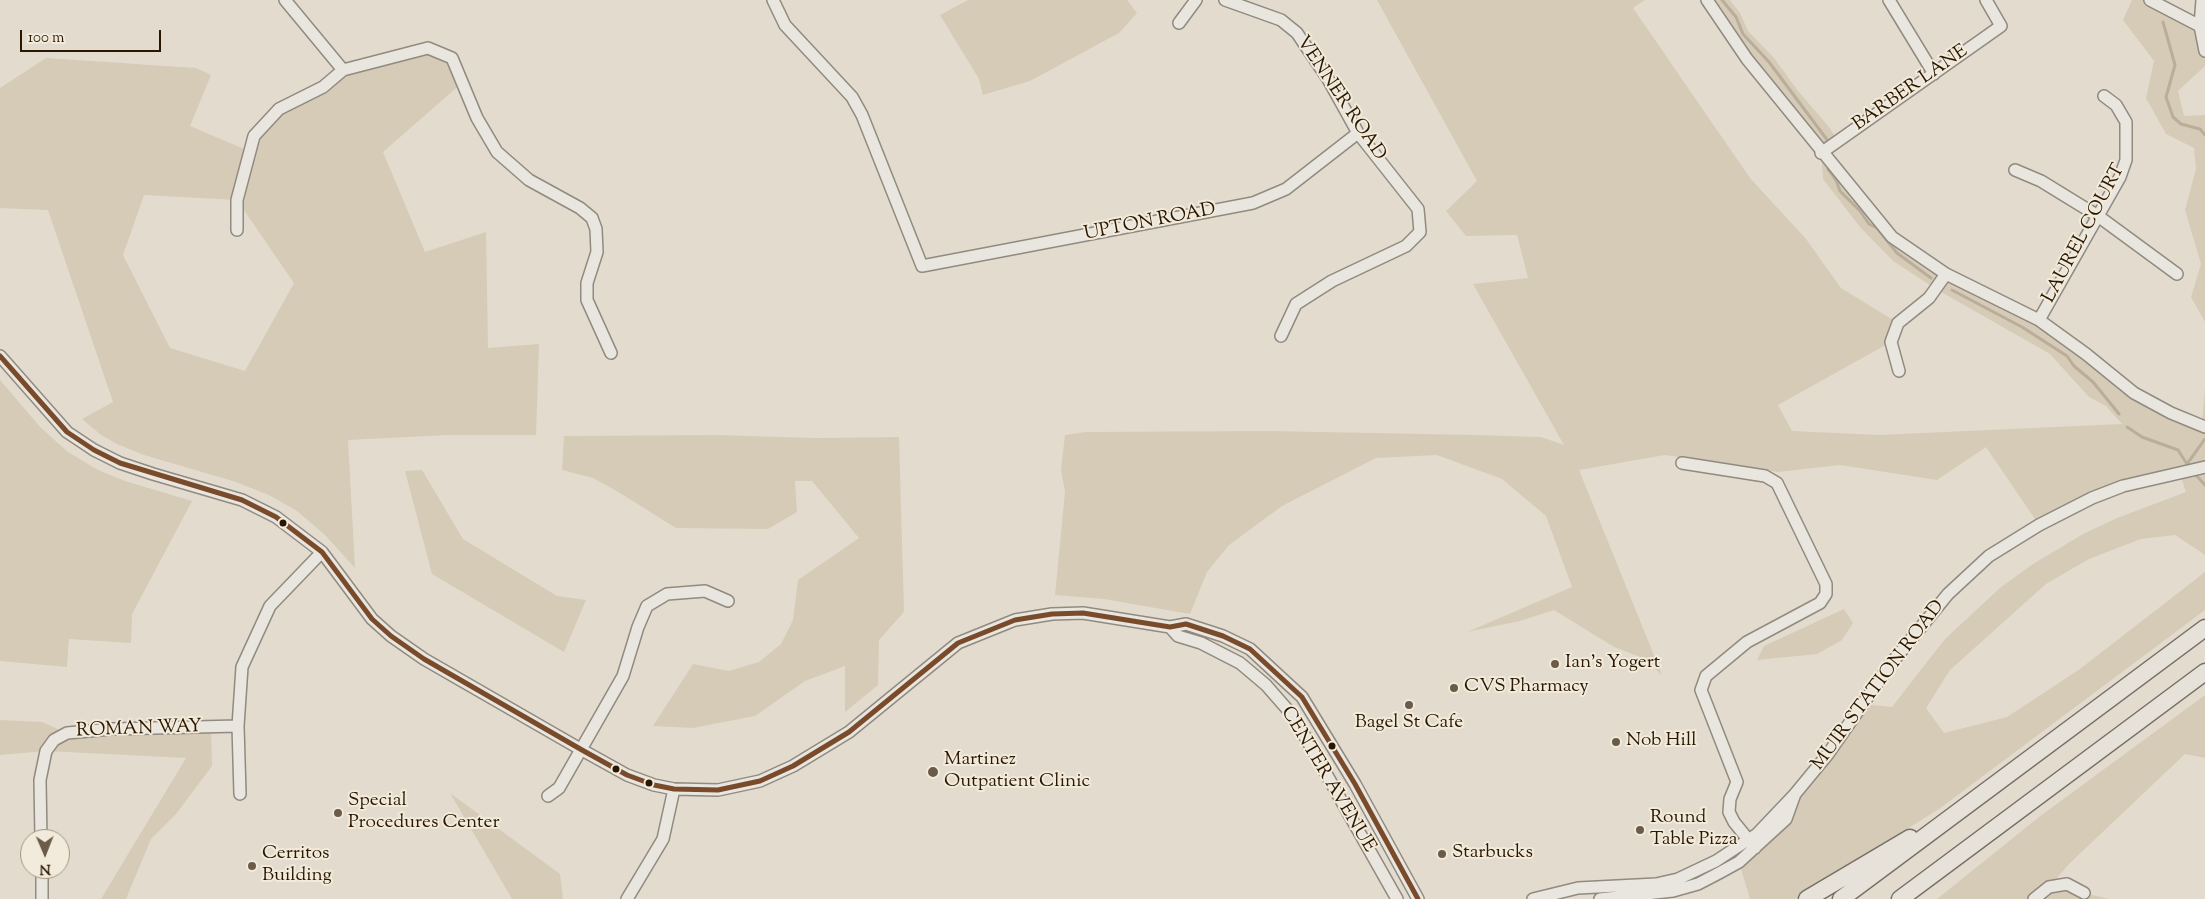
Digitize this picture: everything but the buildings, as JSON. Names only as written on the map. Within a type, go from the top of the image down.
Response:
[{"type":"highway","points":[[1841,899],[2205,628]]},
{"type":"highway","points":[[1900,899],[2205,672]]},
{"type":"highway","points":[[2102,748],[2205,684]]},
{"type":"highway","points":[[1807,899],[1887,850],[1954,815]]},
{"type":"highway","points":[[1910,899],[1948,864]]},
{"type":"street","points":[[285,0],[343,70]]},
{"type":"street","name":"UPTON ROAD","points":[[773,0],[785,25],[856,103],[922,266],[1253,203],[1286,189],[1358,133]]},
{"type":"street","points":[[1179,23],[1196,0]]},
{"type":"street","name":"VENNER ROAD","points":[[1225,0],[1281,20],[1297,33],[1328,79],[1358,133],[1418,209],[1420,232],[1406,246],[1332,281],[1296,304],[1281,336]]},
{"type":"street","points":[[1707,0],[1747,59],[1821,153],[1892,237],[1946,274],[2039,320],[2086,354],[2134,393],[2171,413],[2204,426]]},
{"type":"street","points":[[1888,0],[1934,74]]},
{"type":"street","name":"BARBER LANE","points":[[1821,153],[2001,26],[1986,0]]},
{"type":"street","points":[[2150,0],[2200,26]]},
{"type":"street","points":[[2202,0],[2200,26],[2205,51]]},
{"type":"street","points":[[237,230],[237,200],[254,136],[279,109],[323,87],[343,70],[428,48],[452,58],[477,118],[497,152],[529,180],[580,208],[592,218],[596,229],[597,252],[586,283],[587,300],[611,353]]},
{"type":"street","name":"LAUREL COURT","points":[[2039,320],[2120,178],[2126,160],[2126,122],[2116,105],[2104,96]]},
{"type":"street","points":[[2015,170],[2041,181],[2098,216],[2177,274]]},
{"type":"street","points":[[1899,371],[1891,342],[1898,323],[1929,298],[1946,274]]},
{"type":"street","name":"CENTER AVENUE","points":[[0,356],[67,432],[94,450],[120,463],[242,500],[276,516],[322,552],[372,619],[391,636],[424,659],[582,750],[627,775],[654,785],[674,789],[718,790],[760,781],[793,766],[849,732],[958,643],[1015,620],[1043,615],[1083,613],[1170,627],[1186,624],[1223,636],[1250,649],[1302,697],[1355,784],[1418,899]]},
{"type":"street","points":[[1682,463],[1765,476],[1776,484],[1826,584],[1826,594],[1820,602],[1747,642],[1706,676],[1701,690],[1705,704],[1725,747],[1737,782],[1730,798],[1729,812],[1734,822],[1751,844]]},
{"type":"street","name":"MUIR STATION ROAD","points":[[1533,899],[1578,888],[1656,884],[1678,878],[1751,844],[1786,819],[1795,794],[1828,754],[1885,672],[1948,594],[1989,556],[2039,525],[2092,498],[2123,486],[2204,468]]},
{"type":"street","points":[[240,794],[238,726],[242,667],[270,606],[322,552]]},
{"type":"street","points":[[548,796],[559,788],[623,676],[638,627],[647,606],[667,594],[698,592],[706,592],[728,601]]},
{"type":"street","name":"CENTER AVENUE","points":[[1170,627],[1178,636],[1201,643],[1240,663],[1266,685],[1294,717],[1397,899]]},
{"type":"street","name":"ROMAN WAY","points":[[41,829],[40,780],[46,751],[54,740],[67,733],[111,729],[238,726]]},
{"type":"street","points":[[628,899],[663,839],[674,789]]},
{"type":"street","name":"MUIR STATION ROAD","points":[[1600,899],[1644,896],[1698,884],[1739,862],[1751,844]]},
{"type":"street","points":[[42,879],[42,899]]},
{"type":"street","points":[[2034,899],[2048,887],[2067,884],[2084,893]]},
{"type":"shaded area","points":[[968,0],[1127,0],[1137,13],[1119,33],[1030,81],[983,95],[979,79],[940,15]]},
{"type":"shaded area","points":[[1377,0],[1645,0],[1633,8],[1750,178],[1806,239],[1841,288],[1898,323],[1891,342],[1778,405],[1792,431],[1879,435],[2122,424],[2106,406],[2089,397],[2050,354],[1936,289],[1893,261],[1860,227],[1823,179],[1821,153],[1779,99],[1713,0],[1730,0],[1740,13],[1748,31],[1774,58],[1798,91],[1829,127],[1838,141],[1822,152],[1892,237],[2039,320],[2134,393],[2202,425],[2205,386],[2205,555],[2175,535],[2141,539],[2089,559],[2046,584],[1950,670],[1926,708],[1944,733],[2007,717],[2080,669],[2205,572],[2205,610],[1939,809],[1795,899],[1750,899],[1739,862],[1795,794],[1862,704],[1892,707],[1945,639],[2001,587],[2033,564],[2083,534],[2117,518],[2186,492],[2180,474],[2123,486],[2039,525],[1986,447],[1937,480],[1840,465],[1778,472],[1665,455],[1579,470],[1662,675],[1643,658],[1614,647],[1554,610],[1520,621],[1467,632],[1572,587],[1546,516],[1502,479],[1437,455],[1376,458],[1282,506],[1229,545],[1207,572],[1190,614],[1104,599],[1055,595],[1065,492],[1061,470],[1065,435],[1086,432],[1269,431],[1475,435],[1541,437],[1564,445],[1473,284],[1528,278],[1517,235],[1466,236],[1446,211],[1477,181]]},
{"type":"shaded area","points":[[2132,0],[2157,0],[2200,26],[2205,51],[2205,66],[2178,91],[2184,116],[2205,115],[2205,322],[2191,297],[2201,264],[2185,210],[2196,169],[2194,148],[2166,134],[2146,98],[2154,61],[2123,20]]},
{"type":"shaded area","points":[[428,48],[452,58],[463,82],[383,152],[425,252],[486,232],[488,348],[539,344],[536,435],[448,435],[348,440],[355,568],[325,535],[297,511],[269,495],[236,482],[144,455],[101,435],[82,419],[113,402],[48,210],[0,208],[0,88],[46,58],[196,68],[211,75],[190,126],[249,151],[279,109],[343,70]],"holes":[[[144,195],[237,200],[294,283],[245,371],[170,348],[123,255]]]},
{"type":"shaded area","points":[[0,380],[41,428],[68,452],[98,470],[125,481],[192,501],[132,614],[131,643],[69,639],[67,667],[0,661]]},
{"type":"shaded area","points":[[717,435],[815,438],[899,437],[904,612],[879,640],[878,685],[845,712],[845,666],[805,681],[755,716],[693,728],[653,726],[693,664],[729,671],[759,662],[781,644],[793,620],[798,580],[859,538],[812,481],[795,481],[797,512],[768,529],[676,528],[593,478],[562,470],[564,436]]},
{"type":"shaded area","points":[[422,470],[463,539],[557,596],[586,600],[564,652],[432,574],[405,471]]},
{"type":"shaded area","points":[[1844,609],[1853,623],[1842,640],[1817,654],[1757,660],[1764,646]]},
{"type":"shaded area","points":[[2205,695],[2205,758],[2185,754],[2070,863],[2049,887],[2067,884],[2084,893],[2109,899],[1937,899],[2039,817]]},
{"type":"shaded area","points":[[0,720],[42,722],[67,733],[211,727],[212,766],[176,814],[151,839],[126,899],[101,899],[186,758],[46,751],[0,755]]},
{"type":"shaded area","points":[[450,793],[560,874],[563,899],[512,899]]},
{"type":"waterway","points":[[1722,0],[1736,17],[1743,34],[1769,62],[1828,141]]},
{"type":"waterway","points":[[2163,22],[2175,65],[2166,97],[2173,117],[2181,124],[2200,129],[2205,135]]},
{"type":"waterway","points":[[1828,169],[1836,180],[1840,191],[1860,211],[1869,224],[1877,228],[1897,253],[1931,278]]},
{"type":"waterway","points":[[1952,290],[2022,327],[2067,356],[2074,366],[2093,382],[2119,414]]},
{"type":"waterway","points":[[2127,427],[2142,437],[2178,450],[2187,464]]},
{"type":"waterway","points":[[2187,464],[2205,439]]},
{"type":"waterway","points":[[2194,473],[2205,485]]},
{"type":"transit line","points":[[0,356],[67,432],[94,450],[120,463],[242,500],[276,517],[322,552],[372,619],[391,636],[424,659],[582,750],[627,775],[654,785],[674,789],[718,790],[760,781],[793,766],[849,732],[958,643],[1015,620],[1052,614],[1083,613],[1170,627],[1186,624],[1223,636],[1250,649],[1302,697],[1355,784],[1418,899]]},
{"type":"place","name":"Ian's Yogert","points":[[1555,664]]},
{"type":"place","name":"CVS Pharmacy","points":[[1454,688]]},
{"type":"place","name":"Bagel St Cafe","points":[[1409,705]]},
{"type":"place","name":"Nob Hill","points":[[1616,742]]},
{"type":"place","name":"Martinez Outpatient Clinic","points":[[933,772]]},
{"type":"place","name":"Special Procedures Center","points":[[338,813]]},
{"type":"place","name":"Round Table Pizza","points":[[1640,830]]},
{"type":"place","name":"Starbucks","points":[[1442,854]]},
{"type":"place","name":"Cerritos Building","points":[[252,866]]}]
